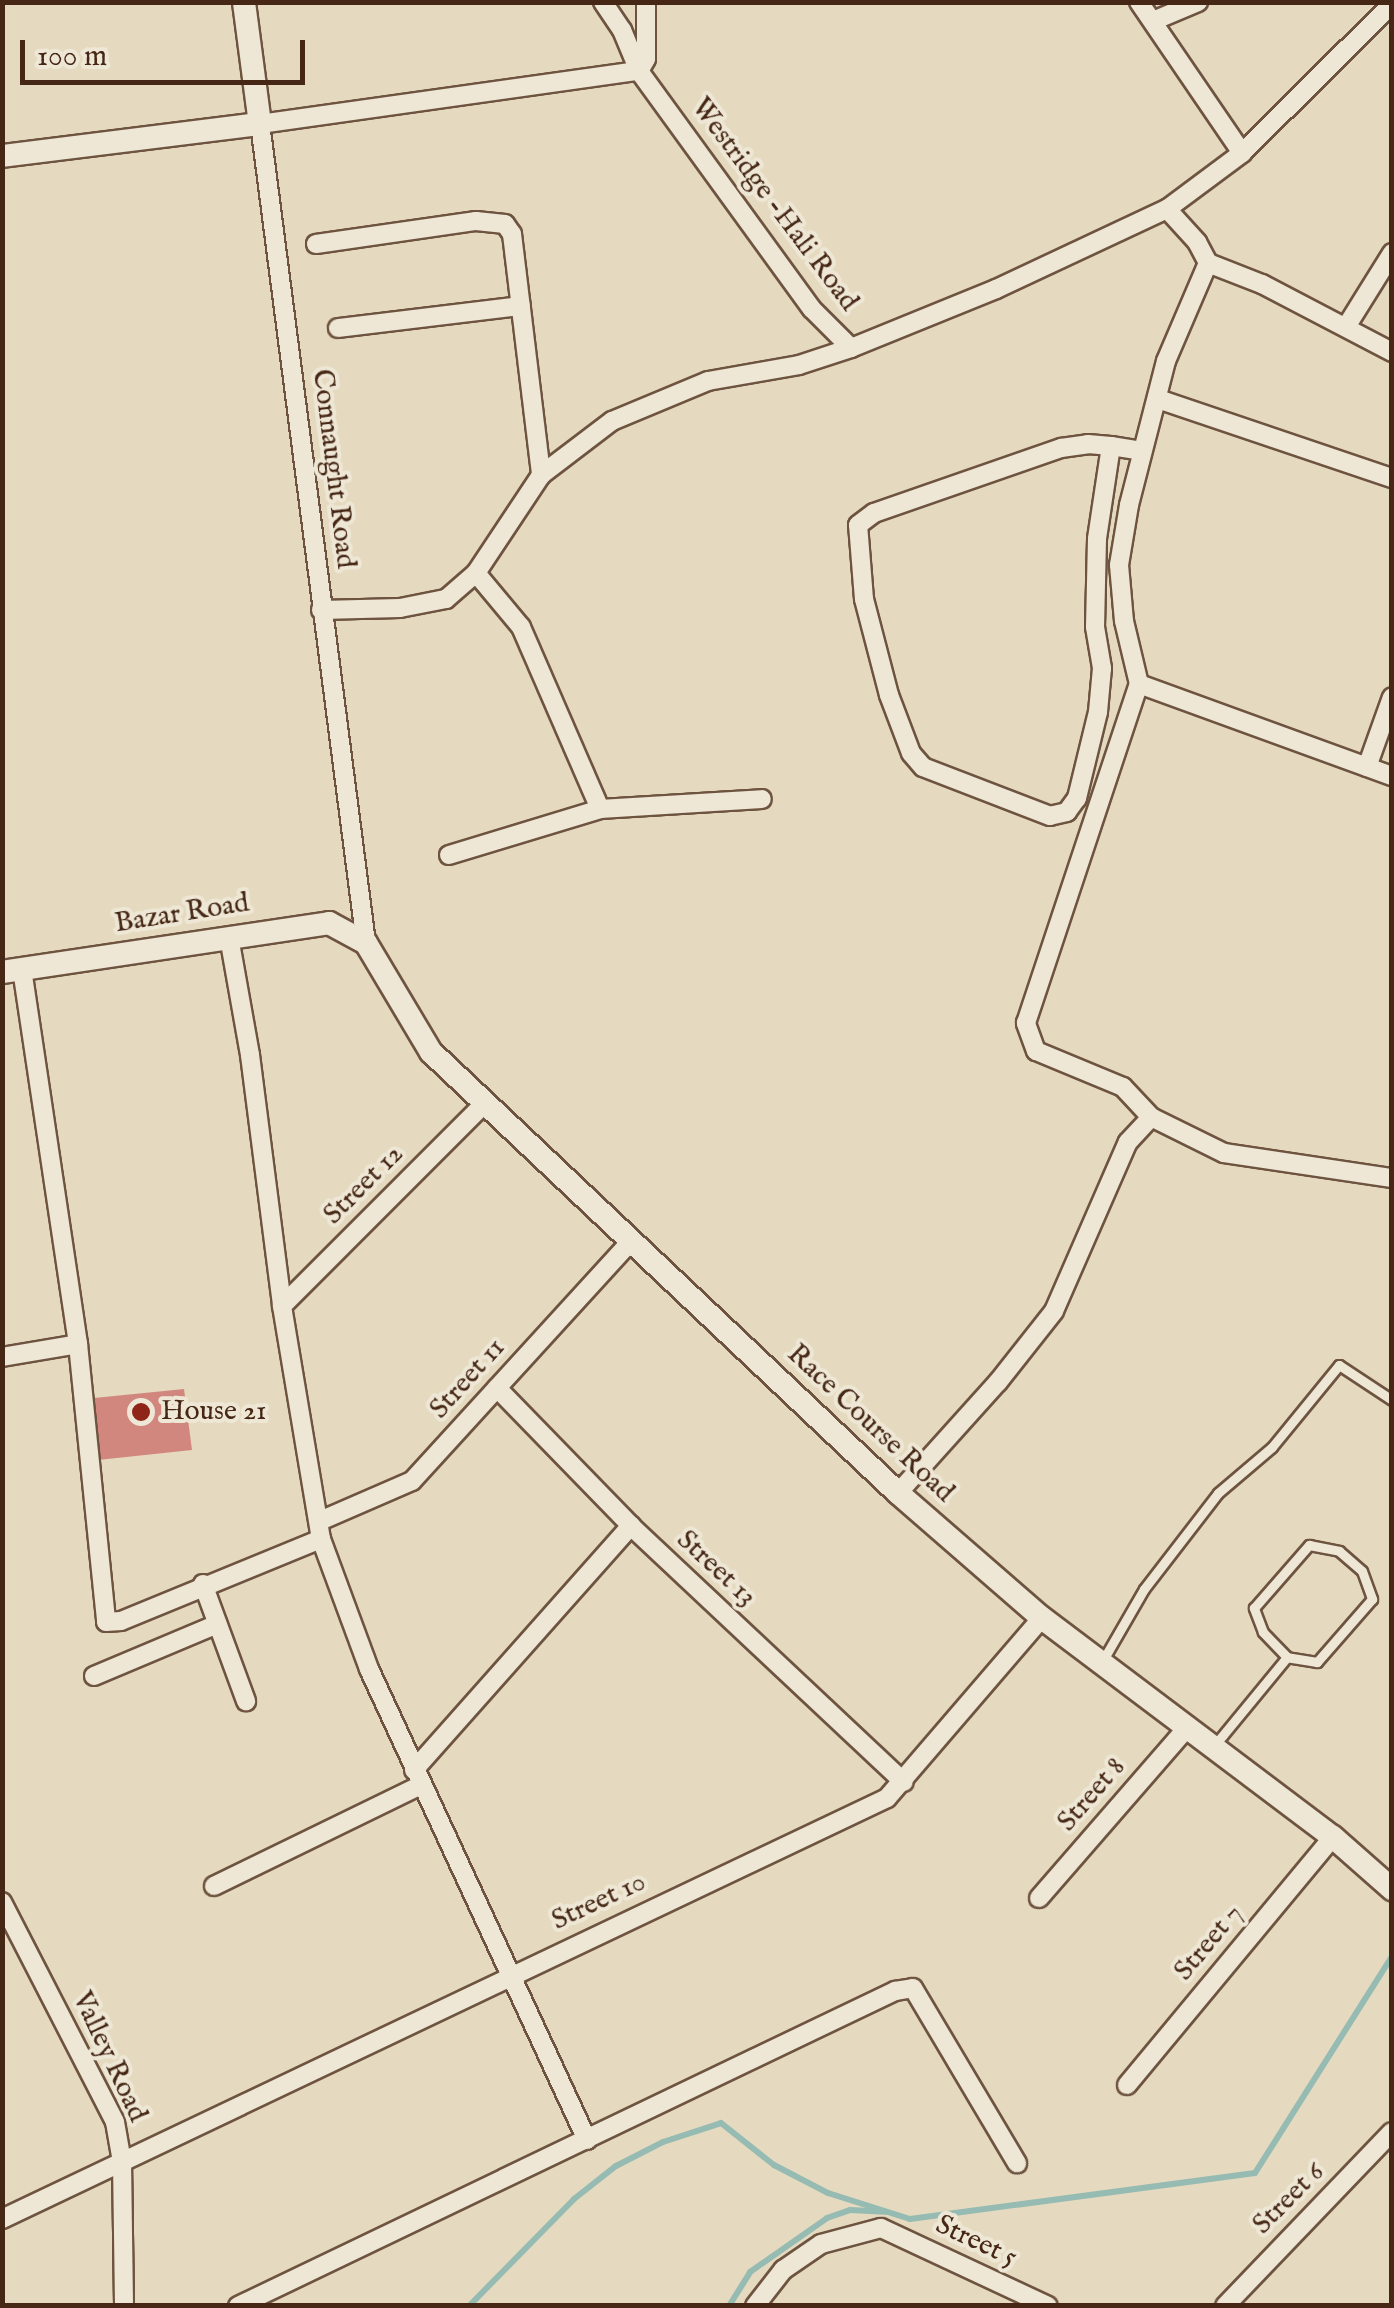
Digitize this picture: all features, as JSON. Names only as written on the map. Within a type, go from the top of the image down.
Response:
[{"type":"street","name":"Connaught Road","points":[[244,2],[366,944]]},
{"type":"street","name":"Westridge -Hali Road","points":[[603,2],[622,30],[639,71],[812,309],[851,348],[996,289],[1167,209],[1242,153],[1392,4]]},
{"type":"street","points":[[2,156],[639,71],[646,59],[646,2]]},
{"type":"street","points":[[1139,2],[1242,153]]},
{"type":"street","points":[[1153,21],[1198,2]]},
{"type":"street","points":[[1167,209],[1197,242],[1208,263],[1346,326],[1392,352]]},
{"type":"street","points":[[316,244],[495,220],[512,234],[541,475]]},
{"type":"street","points":[[1346,326],[1392,253]]},
{"type":"street","points":[[1208,263],[1166,362],[1142,451],[1119,565],[1124,621],[1139,684],[1026,1023],[1036,1050],[1068,1068],[1100,1075],[1123,1087],[1151,1117],[1224,1153],[1392,1178]]},
{"type":"street","points":[[338,328],[521,306]]},
{"type":"street","points":[[321,610],[400,608],[446,599],[476,574],[541,475],[612,421],[658,399],[708,382],[799,364],[851,348]]},
{"type":"street","points":[[1158,398],[1392,478]]},
{"type":"street","points":[[1110,446],[1097,539],[1095,627],[1102,668],[1098,712],[1078,798],[1067,812],[1050,816],[923,768],[912,753],[889,695],[864,599],[858,525],[874,513],[1061,448],[1110,446],[1142,451]]},
{"type":"street","points":[[476,574],[522,627],[600,809]]},
{"type":"street","points":[[1139,684],[1392,776]]},
{"type":"street","points":[[1367,767],[1385,737],[1392,697]]},
{"type":"street","points":[[449,855],[600,809],[762,800]]},
{"type":"street","name":"Bazar Road","points":[[12,971],[329,923],[366,944]]},
{"type":"street","points":[[230,937],[250,1055],[282,1306],[321,1530],[369,1669],[587,2140]]},
{"type":"street","name":"Race Course Road","points":[[366,944],[431,1052],[898,1494],[1042,1618],[1332,1837],[1392,1889]]},
{"type":"street","points":[[2,1357],[78,1344],[12,971]]},
{"type":"street","name":"Street 12","points":[[282,1306],[485,1102]]},
{"type":"street","points":[[898,1494],[998,1382],[1054,1312],[1128,1142],[1151,1117]]},
{"type":"street","name":"Street 11","points":[[78,1344],[106,1622],[121,1622],[321,1530],[412,1481],[632,1240]]},
{"type":"street","name":"Street 13","points":[[497,1388],[631,1526],[904,1782]]},
{"type":"street","points":[[214,1886],[417,1777],[631,1526]]},
{"type":"street","points":[[203,1584],[246,1701]]},
{"type":"street","name":"Street 10","points":[[2,2219],[887,1798],[1042,1618]]},
{"type":"street","points":[[94,1676],[218,1624]]},
{"type":"street","name":"Street 8","points":[[1039,1898],[1186,1729]]},
{"type":"street","name":"Street 7","points":[[1127,2085],[1332,1837]]},
{"type":"street","name":"Valley Road","points":[[2,1902],[115,2122],[122,2161],[124,2306]]},
{"type":"street","points":[[238,2306],[895,1991],[913,1988],[1018,2163]]},
{"type":"street","name":"Street 6","points":[[1226,2306],[1392,2132]]},
{"type":"street","name":"Street 5","points":[[755,2306],[783,2270],[821,2244],[880,2228],[1048,2306]]},
{"type":"lane","points":[[1102,1663],[1144,1589],[1218,1494],[1272,1447],[1339,1365],[1392,1400]]},
{"type":"lane","points":[[1309,1545],[1339,1551],[1362,1571],[1372,1599],[1318,1662],[1288,1657],[1263,1632],[1254,1608],[1309,1545]]},
{"type":"lane","points":[[1212,1748],[1288,1657]]},
{"type":"building","name":"House 21","points":[[184,1389],[192,1450],[98,1460],[94,1398]]},
{"type":"waterway","points":[[469,2306],[574,2199],[616,2166],[663,2142],[721,2123],[774,2165],[828,2193],[910,2219],[1255,2173],[1392,1956]]},
{"type":"waterway","points":[[729,2306],[750,2272],[827,2218],[850,2210],[885,2212]]},
{"type":"place","name":"House 21","points":[[141,1412]]}]
